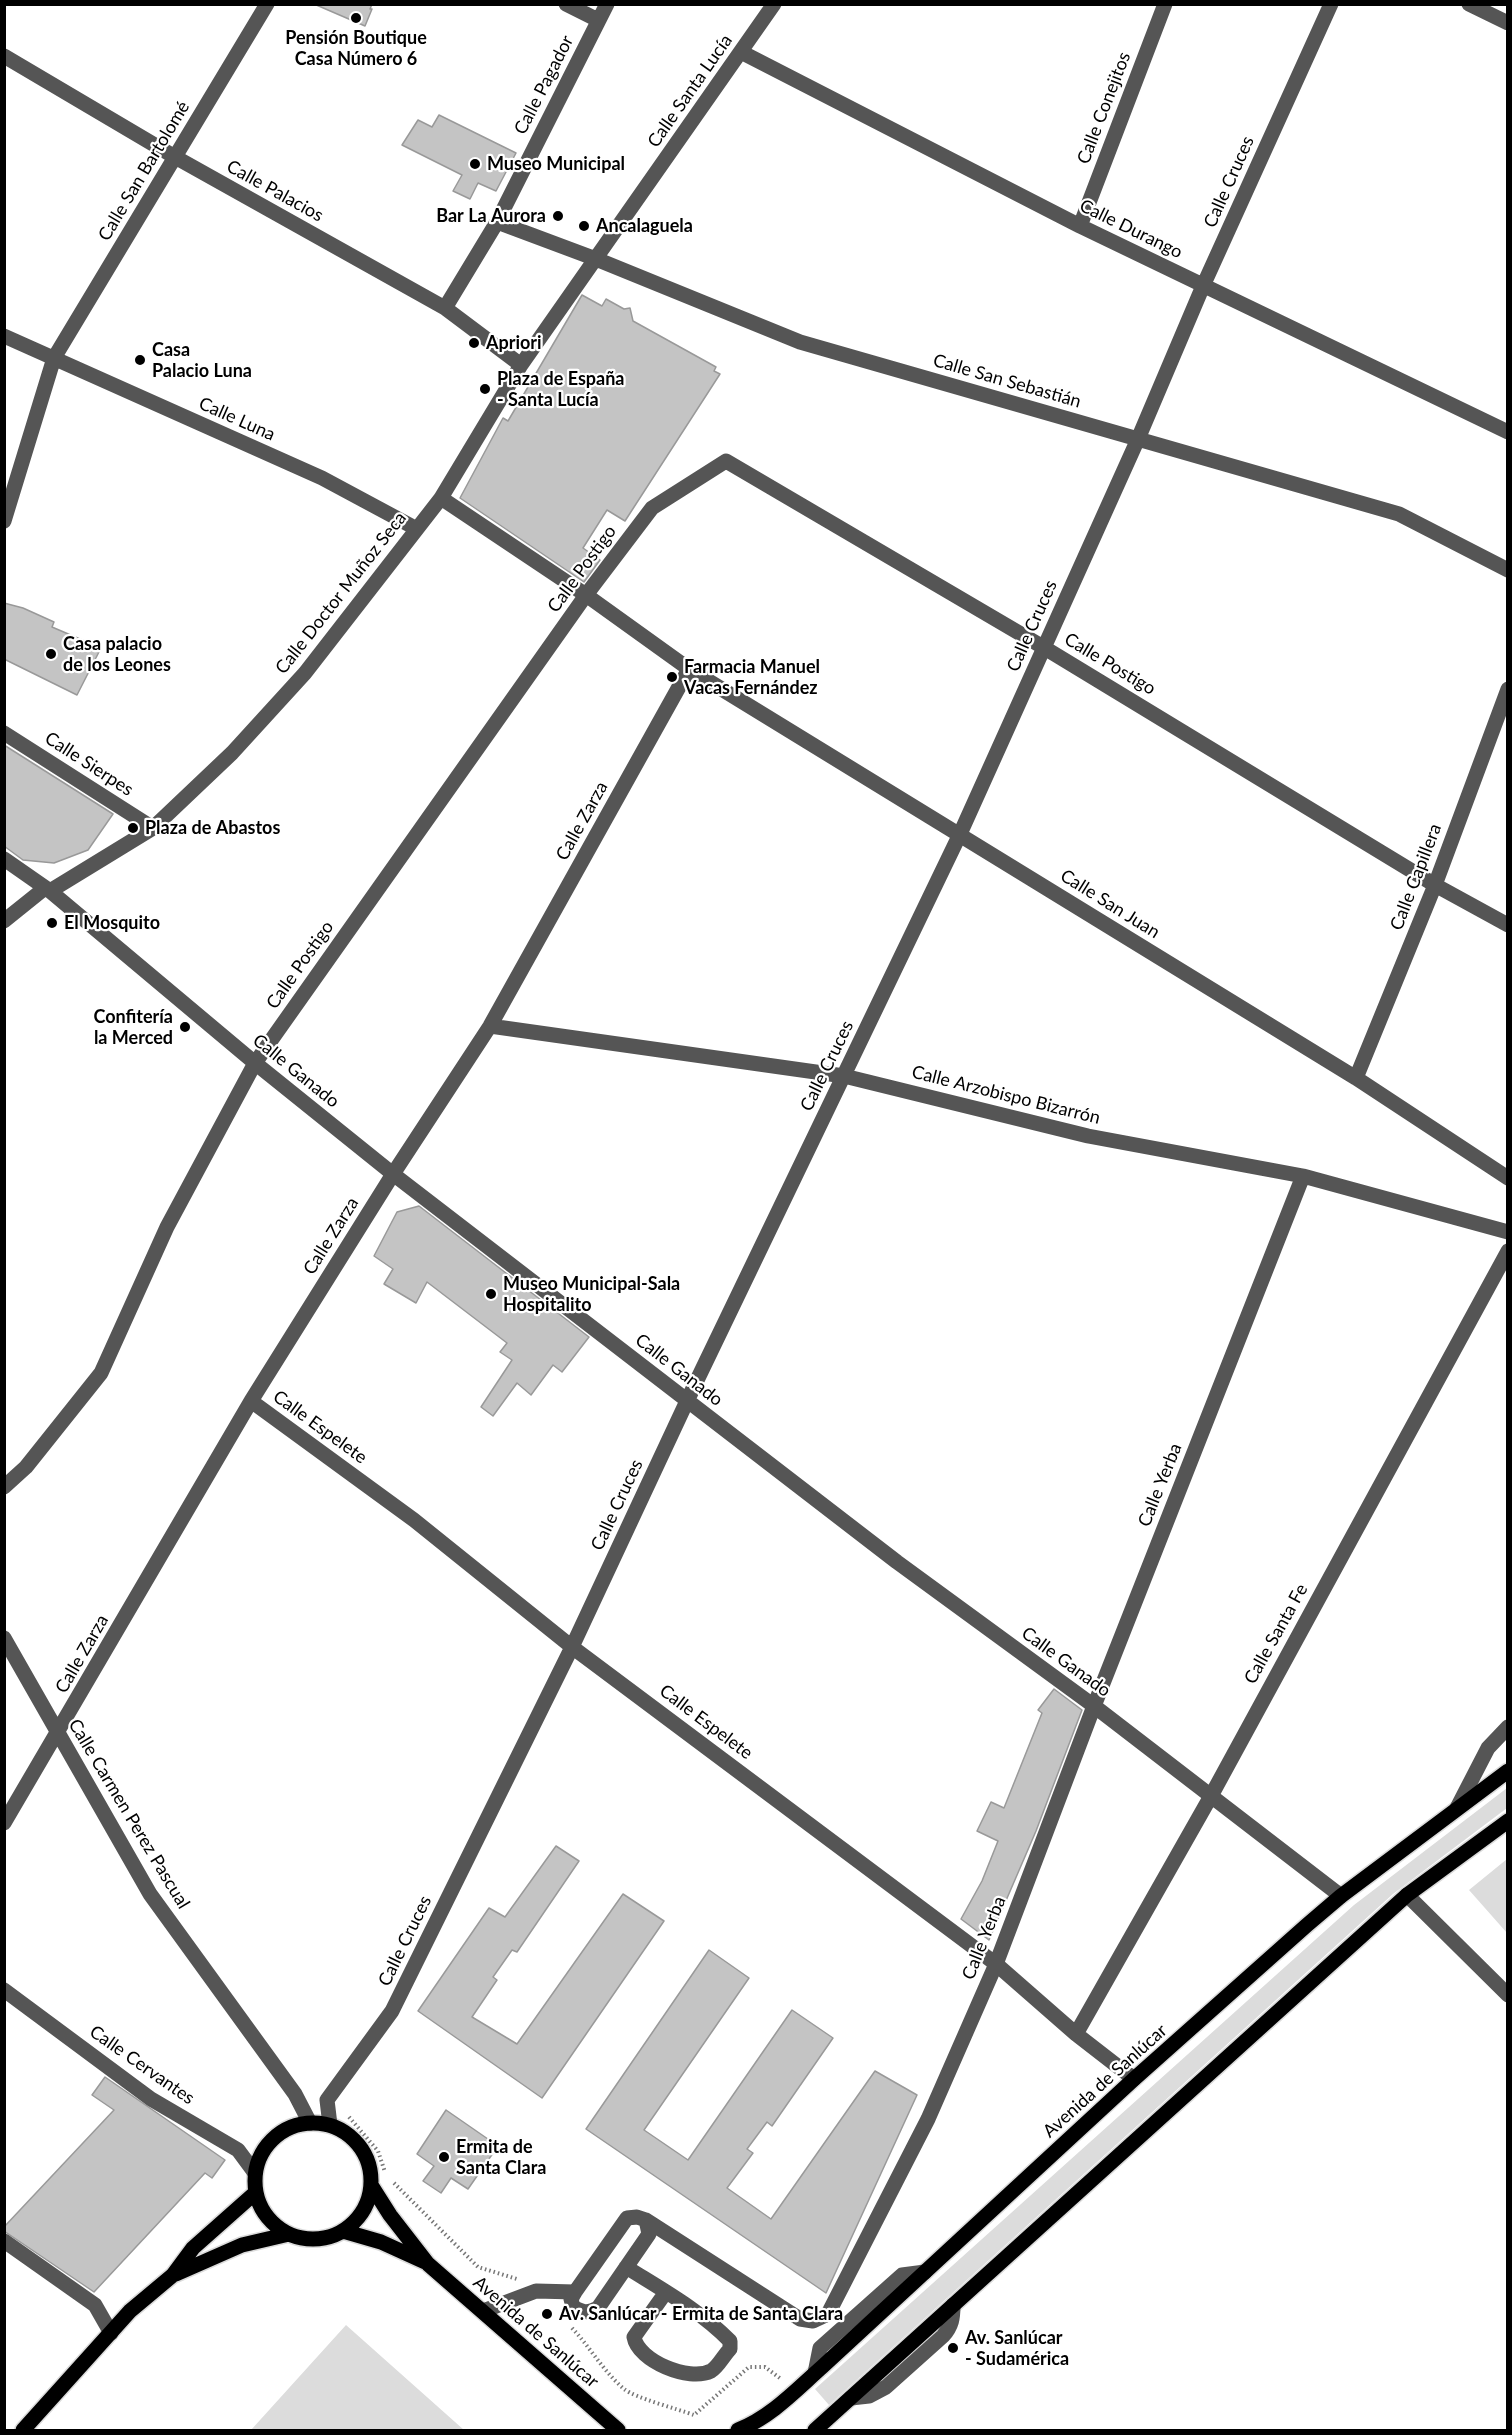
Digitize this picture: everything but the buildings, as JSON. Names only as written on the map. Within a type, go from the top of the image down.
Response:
[{"type":"main road","name":"Avenida de Sanlúcar","points":[[738,2430],[772,2411],[815,2373],[1134,2079],[1341,1896],[1508,1771]]},
{"type":"main road","points":[[815,2430],[1407,1895],[1508,1821]]},
{"type":"main road","points":[[173,2275],[242,2245],[289,2234],[326,2238],[343,2230],[357,2219],[367,2203],[371,2185],[369,2167],[361,2148],[348,2134],[330,2125],[310,2123],[290,2127],[273,2138],[261,2153],[255,2173],[255,2193],[262,2210],[274,2224],[289,2234]]},
{"type":"main road","points":[[371,2185],[390,2215],[428,2264]]},
{"type":"main road","points":[[23,2430],[130,2312],[173,2275],[193,2248],[255,2193]]},
{"type":"main road","points":[[343,2230],[381,2242],[428,2264]]},
{"type":"main road","name":"Avenida de Sanlúcar","points":[[428,2264],[618,2430]]},
{"type":"street","name":"Calle San Bartolomé","points":[[4,521],[54,358],[267,4]]},
{"type":"street","points":[[566,4],[598,20]]},
{"type":"street","name":"Calle Pagador","points":[[445,308],[498,222],[607,4]]},
{"type":"street","name":"Calle Santa Lucía","points":[[596,259],[774,4]]},
{"type":"street","name":"Calle Conejitos","points":[[1080,226],[1165,4]]},
{"type":"street","name":"Calle Cruces","points":[[330,2125],[327,2100],[392,2011],[572,1647],[687,1401],[960,834],[1331,4]]},
{"type":"street","points":[[1469,4],[1508,23]]},
{"type":"street","name":"Calle Durango","points":[[741,52],[1080,226],[1508,432]]},
{"type":"street","name":"Calle Palacios","points":[[4,56],[175,157],[445,308],[521,365]]},
{"type":"street","name":"Calle San Sebastián","points":[[498,222],[596,259],[800,342],[1399,514],[1508,570]]},
{"type":"street","name":"Calle Doctor Muñoz Seca","points":[[4,921],[48,889],[153,828],[232,753],[305,673],[441,498],[521,365],[596,259]]},
{"type":"street","name":"Calle Luna","points":[[4,336],[322,478],[417,529]]},
{"type":"street","name":"Calle Postigo","points":[[4,1486],[26,1467],[101,1373],[167,1227],[255,1063],[586,596],[652,508],[726,461],[1043,646],[1435,885],[1508,925]]},
{"type":"street","points":[[441,498],[689,669]]},
{"type":"street","name":"Calle San Juan","points":[[689,669],[1356,1077],[1508,1178]]},
{"type":"street","name":"Calle Zarza","points":[[4,1823],[251,1401],[393,1174],[490,1026],[689,669]]},
{"type":"street","name":"Calle Capillera","points":[[1356,1077],[1435,885],[1508,689]]},
{"type":"street","name":"Calle Sierpes","points":[[4,733],[153,828]]},
{"type":"street","name":"Calle Ganado","points":[[4,859],[48,889],[255,1063],[393,1174],[897,1562],[1094,1706],[1341,1896]]},
{"type":"street","name":"Calle Arzobispo Bizarrón","points":[[490,1026],[844,1076],[1088,1136],[1303,1176],[1508,1232]]},
{"type":"street","name":"Calle Yerba","points":[[646,2220],[800,2319],[813,2320],[828,2314],[928,2119],[996,1964],[1094,1706],[1303,1176]]},
{"type":"street","name":"Calle Santa Fe","points":[[1076,2034],[1211,1796],[1508,1251]]},
{"type":"street","name":"Calle Espelete","points":[[251,1401],[414,1520],[572,1647],[996,1964],[1076,2034],[1134,2079]]},
{"type":"street","name":"Calle Carmen Perez Pascual","points":[[4,1638],[150,1894],[295,2094],[310,2123]]},
{"type":"street","points":[[1457,1808],[1488,1748],[1508,1727]]},
{"type":"street","points":[[1407,1895],[1508,1995]]},
{"type":"street","name":"Calle Cervantes","points":[[4,1990],[151,2099],[238,2150],[255,2173]]},
{"type":"street","points":[[637,2217],[646,2220],[649,2234],[626,2266],[598,2308],[588,2313],[580,2312],[573,2307],[571,2299],[575,2292],[627,2218],[637,2217]]},
{"type":"street","points":[[4,2241],[95,2305],[111,2334]]},
{"type":"street","points":[[626,2266],[666,2292],[730,2341],[730,2349],[712,2370],[700,2373],[681,2373],[659,2364],[644,2354],[635,2343],[634,2337],[666,2292]]},
{"type":"street","points":[[483,2311],[536,2290],[575,2292]]},
{"type":"shaded area","points":[[1507,1788],[1507,1808],[1393,1894],[829,2405],[815,2389],[1354,1905]]},
{"type":"shaded area","points":[[1507,1859],[1507,1933],[1469,1890]]},
{"type":"shaded area","points":[[346,2325],[464,2430],[251,2430]]},
{"type":"place","name":"Pensión Boutique Casa Número 6","points":[[356,18]]},
{"type":"place","name":"Museo Municipal","points":[[475,164]]},
{"type":"place","name":"Bar La Aurora","points":[[558,216]]},
{"type":"place","name":"Ancalaguela","points":[[584,226]]},
{"type":"place","name":"Apriori","points":[[474,343]]},
{"type":"place","name":"Casa Palacio Luna","points":[[140,360]]},
{"type":"place","name":"Plaza de España - Santa Lucía","points":[[485,389]]},
{"type":"place","name":"Casa palacio de los Leones","points":[[51,654]]},
{"type":"place","name":"Farmacia Manuel Vacas Fernández","points":[[672,677]]},
{"type":"place","name":"Plaza de Abastos","points":[[133,828]]},
{"type":"place","name":"El Mosquito","points":[[52,923]]},
{"type":"place","name":"Confitería la Merced","points":[[185,1027]]},
{"type":"place","name":"Museo Municipal-Sala Hospitalito","points":[[491,1294]]},
{"type":"place","name":"Ermita de Santa Clara","points":[[444,2157]]},
{"type":"place","name":"Av. Sanlúcar - Ermita de Santa Clara","points":[[547,2314]]},
{"type":"place","name":"Av. Sanlúcar - Sudamérica","points":[[953,2348]]}]
